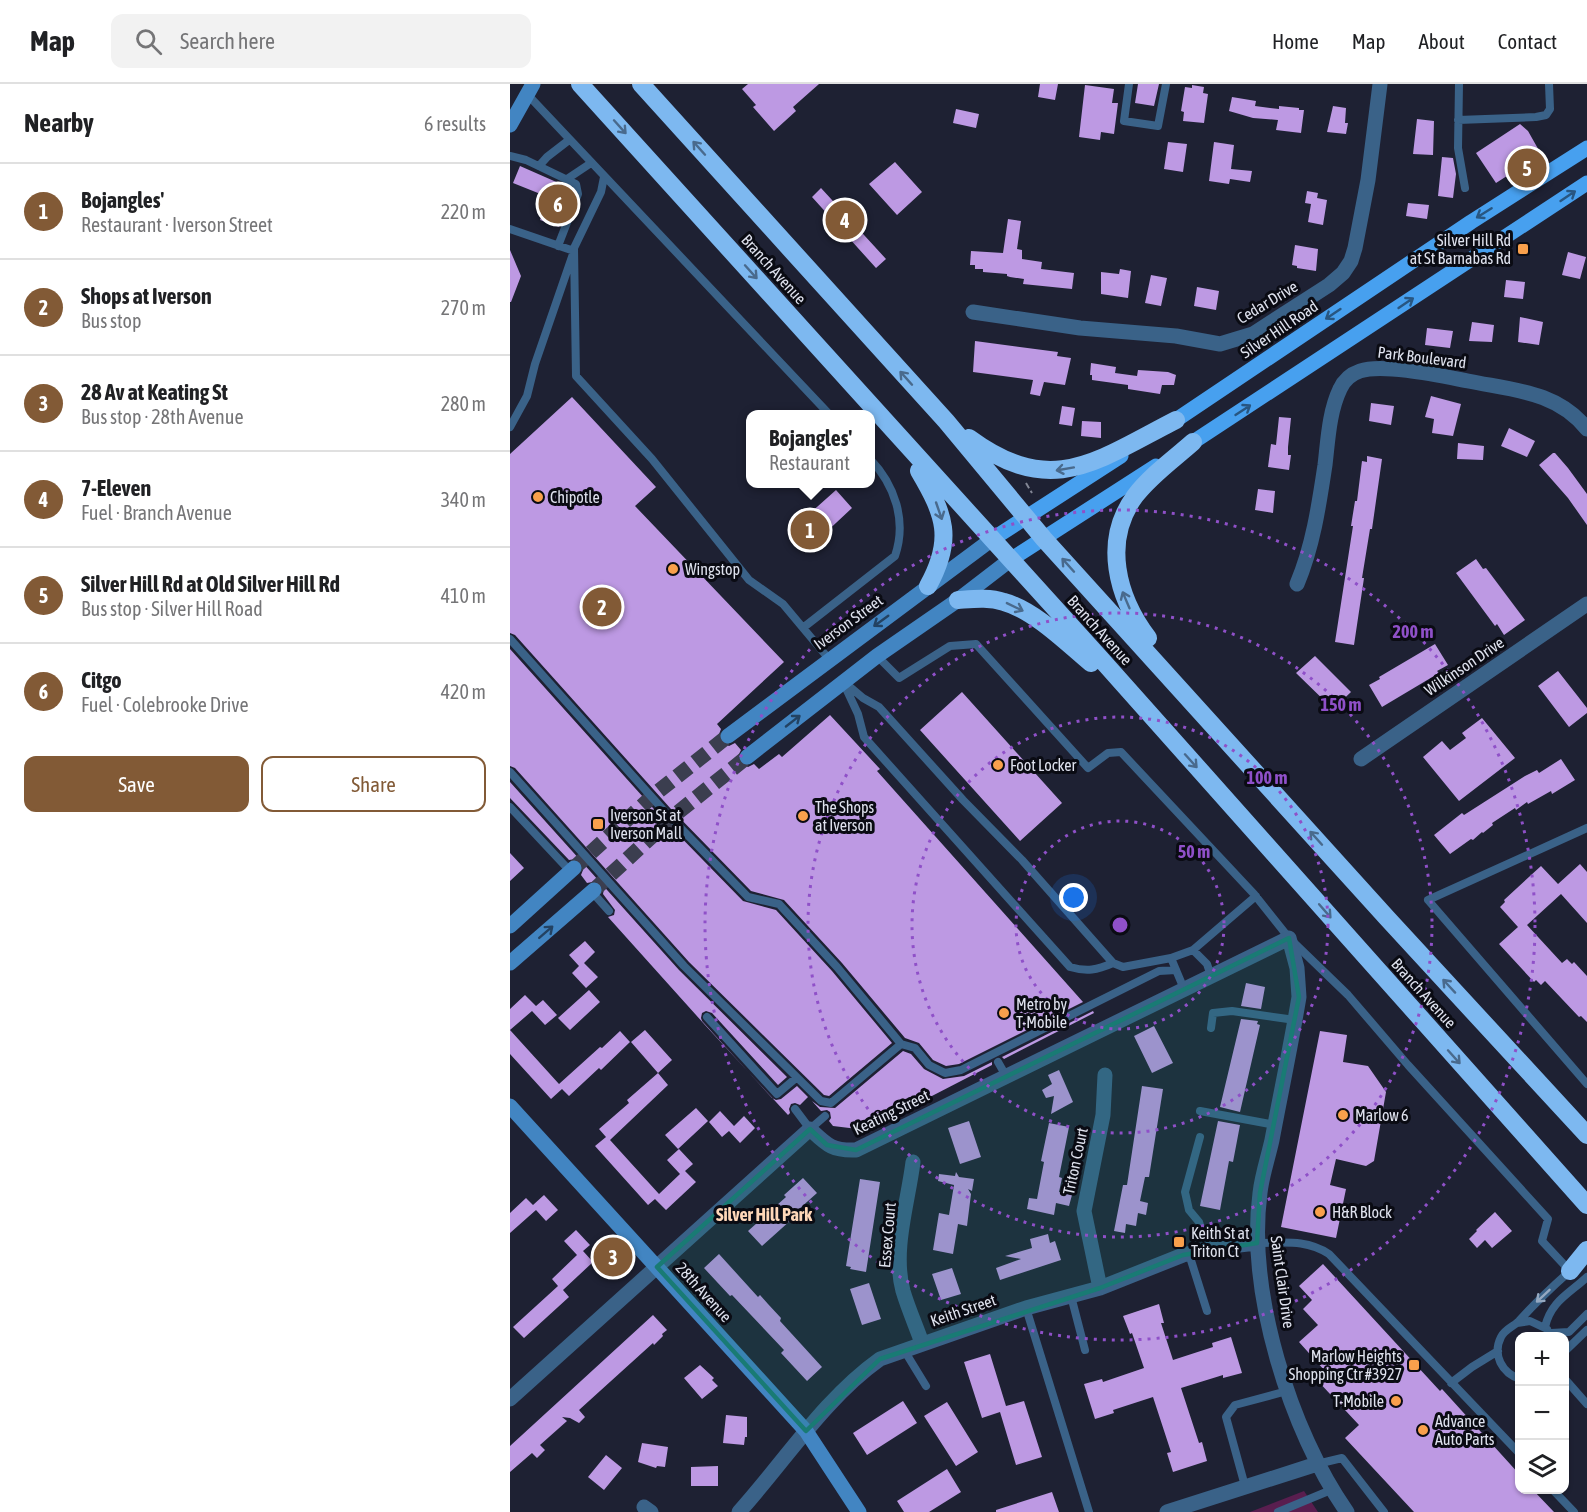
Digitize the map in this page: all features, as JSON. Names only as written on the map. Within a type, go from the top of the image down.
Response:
[{"type":"highway","name":"Branch Avenue","points":[[580,84],[875,410]]},
{"type":"highway","name":"Branch Avenue","points":[[641,84],[946,421],[1044,539],[1380,911],[1587,1135]]},
{"type":"highway","name":"Branch Avenue","points":[[875,410],[1140,703],[1581,1199],[1587,1220]]},
{"type":"highway","points":[[946,421],[994,455],[1013,464],[1041,471],[1069,469],[1095,461],[1176,420]]},
{"type":"highway","points":[[902,440],[933,495],[942,518],[944,532],[939,566],[928,586]]},
{"type":"highway","points":[[1193,442],[1135,497],[1120,527],[1116,561],[1120,584],[1136,622],[1207,717]]},
{"type":"highway","points":[[958,600],[984,598],[1014,605],[1060,637],[1140,703]]},
{"type":"highway","points":[[1531,1075],[1587,1151]]},
{"type":"highway","points":[[1570,1271],[1587,1250]]},
{"type":"main road","points":[[510,125],[530,89]]},
{"type":"main road","name":"Silver Hill Road","points":[[991,540],[1176,420],[1470,222],[1587,148]]},
{"type":"main road","points":[[747,757],[843,681],[958,600],[1010,560],[1587,183]]},
{"type":"main road","name":"Iverson Street","points":[[728,736],[991,540]]},
{"type":"main road","points":[[510,926],[572,870]]},
{"type":"main road","points":[[510,963],[593,891]]},
{"type":"main road","name":"28th Avenue","points":[[510,1106],[806,1431],[859,1512]]},
{"type":"street","name":"Cedar Drive","points":[[973,312],[1080,328],[1176,336],[1220,344],[1253,334],[1329,285],[1343,273],[1351,261],[1368,180],[1380,84]]},
{"type":"street","name":"Park Boulevard","points":[[1297,584],[1308,556],[1331,414],[1340,389],[1350,376],[1372,368],[1396,370],[1458,379],[1538,395],[1560,404],[1587,429]]},
{"type":"street","name":"Wilkinson Drive","points":[[1361,759],[1587,604]]},
{"type":"street","name":"Keating Street","points":[[810,1129],[827,1145],[839,1150],[856,1150],[1289,938]]},
{"type":"street","name":"Saint Clair Drive","points":[[1289,938],[1299,985],[1295,1020],[1260,1193],[1257,1243],[1264,1297],[1287,1391],[1317,1464],[1331,1490],[1347,1512]]},
{"type":"street","name":"Triton Court","points":[[1100,1288],[1084,1211],[1103,1115],[1105,1075]]},
{"type":"street","points":[[510,1399],[810,1129]]},
{"type":"street","name":"Essex Court","points":[[913,1162],[903,1225],[900,1266],[903,1290],[922,1343]]},
{"type":"street","name":"Keith Street","points":[[740,1512],[806,1431],[863,1371],[880,1359],[1026,1308],[1100,1288],[1190,1254],[1208,1249],[1257,1243]]},
{"type":"street","points":[[1167,1512],[1317,1464]]},
{"type":"lane","points":[[1129,84],[1124,121],[1158,126],[1166,84]]},
{"type":"lane","points":[[1459,84],[1458,148],[1465,188]]},
{"type":"lane","points":[[1458,120],[1546,115],[1550,108],[1549,84]]},
{"type":"lane","points":[[530,89],[569,140],[825,410]]},
{"type":"lane","points":[[539,166],[569,140]]},
{"type":"lane","points":[[510,156],[526,160],[576,184],[578,194],[558,246]]},
{"type":"lane","points":[[567,179],[591,163]]},
{"type":"lane","points":[[510,427],[527,396],[535,364],[574,248],[601,192],[604,177]]},
{"type":"lane","points":[[510,229],[574,251]]},
{"type":"lane","points":[[574,251],[576,376],[652,459],[749,580],[783,604],[829,659]]},
{"type":"lane","points":[[804,627],[895,556],[900,540],[900,518],[891,487],[875,464]]},
{"type":"lane","points":[[510,639],[666,813],[748,897],[779,904],[837,967],[901,1044],[915,1048],[929,1065],[945,1073],[961,1070],[1159,971],[1176,970]]},
{"type":"lane","points":[[877,656],[899,678],[950,646],[976,644],[1088,768],[1108,753],[1121,752],[1256,896],[1289,938],[1348,995],[1415,1073],[1548,1219],[1542,1241],[1570,1271],[1500,1339],[1498,1351],[1502,1366],[1515,1377]]},
{"type":"lane","points":[[843,681],[863,698],[879,707],[963,800],[1022,860],[1113,963],[1123,967],[1171,958],[1193,950],[1256,896]]},
{"type":"lane","points":[[843,681],[858,714],[864,737],[1070,967],[1083,971],[1097,970],[1113,963]]},
{"type":"lane","points":[[510,772],[684,966],[821,1101],[831,1103],[901,1044]]},
{"type":"lane","points":[[510,807],[572,870]]},
{"type":"lane","points":[[1587,828],[1428,900],[1587,1084]]},
{"type":"lane","points":[[593,891],[609,911]]},
{"type":"lane","points":[[1193,950],[1207,964],[1211,976]]},
{"type":"lane","points":[[1171,958],[1184,989]]},
{"type":"lane","points":[[1211,1028],[1214,1013],[1232,1011],[1295,1020]]},
{"type":"lane","points":[[707,1017],[777,1094],[796,1078]]},
{"type":"lane","points":[[998,1062],[1006,1076]]},
{"type":"lane","points":[[795,1109],[810,1129],[825,1116]]},
{"type":"lane","points":[[1200,1111],[1275,1125]]},
{"type":"lane","points":[[1200,1137],[1185,1192],[1189,1210],[1199,1222],[1208,1249]]},
{"type":"lane","points":[[1257,1243],[1298,1243],[1317,1246],[1329,1254],[1515,1449]]},
{"type":"lane","points":[[1190,1254],[1207,1311]]},
{"type":"lane","points":[[1550,1332],[1548,1314],[1553,1306],[1587,1277]]},
{"type":"lane","points":[[1071,1296],[1085,1350]]},
{"type":"lane","points":[[1026,1308],[1089,1512]]},
{"type":"lane","points":[[1569,1332],[1587,1314]]},
{"type":"lane","points":[[1518,1323],[1530,1321],[1550,1332]]},
{"type":"lane","points":[[1569,1347],[1587,1330]]},
{"type":"lane","points":[[904,1350],[926,1386]]},
{"type":"lane","points":[[1450,1383],[1498,1351]]},
{"type":"lane","points":[[1569,1384],[1587,1404]]},
{"type":"lane","points":[[1245,1486],[1226,1417],[1235,1405],[1287,1391]]},
{"type":"lane","points":[[1317,1464],[1342,1458],[1384,1512]]},
{"type":"lane","points":[[1278,1512],[1290,1510],[1331,1490]]},
{"type":"lane","points":[[1556,1494],[1574,1512]]},
{"type":"path","points":[[1027,478],[1025,484],[1032,493]]},
{"type":"highlighted area","points":[[1289,938],[1299,997],[1260,1193],[1257,1243],[1183,1255],[1100,1288],[880,1359],[806,1431],[657,1267],[810,1129],[827,1145],[856,1150]]},
{"type":"shaded area","points":[[1304,1491],[1318,1512],[1250,1512]]},
{"type":"building","points":[[748,84],[819,84],[793,107],[796,111],[774,131],[753,107],[756,105],[742,89]]},
{"type":"building","points":[[1040,84],[1058,84],[1055,100],[1038,97]]},
{"type":"building","points":[[1138,84],[1159,84],[1154,106],[1135,103]]},
{"type":"building","points":[[1085,85],[1114,89],[1112,103],[1118,103],[1114,134],[1101,132],[1100,140],[1079,137]]},
{"type":"building","points":[[1192,85],[1204,87],[1203,93],[1208,94],[1204,123],[1183,121],[1184,112],[1181,111],[1185,87],[1192,88]]},
{"type":"building","points":[[1232,97],[1256,101],[1255,106],[1279,109],[1279,106],[1304,110],[1301,133],[1276,130],[1278,120],[1253,118],[1229,111]]},
{"type":"building","points":[[1333,106],[1346,108],[1345,123],[1348,123],[1346,134],[1327,132]]},
{"type":"building","points":[[956,109],[979,114],[976,128],[953,123]]},
{"type":"building","points":[[1417,119],[1434,121],[1433,155],[1413,154]]},
{"type":"building","points":[[1520,124],[1528,131],[1541,154],[1496,183],[1476,153]]},
{"type":"building","points":[[1168,142],[1187,144],[1183,172],[1164,169]]},
{"type":"building","points":[[1214,142],[1234,145],[1231,169],[1252,171],[1250,182],[1230,179],[1229,184],[1209,181]]},
{"type":"building","points":[[1442,157],[1453,158],[1456,174],[1453,198],[1438,196]]},
{"type":"building","points":[[895,162],[922,192],[897,215],[869,184]]},
{"type":"building","points":[[520,166],[570,188],[571,193],[559,227],[540,220],[548,197],[513,183]]},
{"type":"building","points":[[821,188],[886,259],[876,268],[812,197]]},
{"type":"building","points":[[1307,191],[1318,193],[1317,198],[1327,200],[1323,225],[1308,222],[1311,204],[1305,203]]},
{"type":"building","points":[[1408,203],[1429,205],[1427,219],[1406,216]]},
{"type":"building","points":[[1008,219],[1021,221],[1017,249],[1022,250],[1022,259],[1042,262],[1041,269],[1074,273],[1072,289],[1023,284],[1024,279],[1010,277],[1007,274],[983,272],[983,269],[975,269],[975,265],[970,265],[971,251],[1003,253]]},
{"type":"building","points":[[1295,245],[1318,249],[1316,271],[1292,265]]},
{"type":"building","points":[[510,250],[521,276],[511,302],[510,302]]},
{"type":"building","points":[[1568,252],[1586,257],[1580,279],[1562,275]]},
{"type":"building","points":[[1120,269],[1131,271],[1128,298],[1101,294],[1101,272],[1119,274]]},
{"type":"building","points":[[1151,275],[1167,278],[1161,306],[1145,303]]},
{"type":"building","points":[[1506,280],[1525,282],[1523,299],[1504,297]]},
{"type":"building","points":[[1197,287],[1219,291],[1216,310],[1194,306]]},
{"type":"building","points":[[1520,317],[1543,322],[1539,345],[1518,342]]},
{"type":"building","points":[[1472,322],[1494,325],[1492,342],[1469,341]]},
{"type":"building","points":[[1427,328],[1453,331],[1450,348],[1425,345]]},
{"type":"building","points":[[975,341],[1058,352],[1057,356],[1071,358],[1065,385],[1044,382],[1040,396],[1030,394],[1033,380],[973,372]]},
{"type":"building","points":[[1091,363],[1116,367],[1115,373],[1137,376],[1138,370],[1168,372],[1176,375],[1174,385],[1162,385],[1160,394],[1128,389],[1128,385],[1092,380]]},
{"type":"building","points":[[1431,396],[1461,404],[1453,436],[1432,433],[1434,419],[1425,417]]},
{"type":"building","name":"The Shops at Iverson","points":[[572,397],[656,487],[635,506],[784,662],[717,724],[721,729],[718,737],[721,742],[729,746],[735,743],[741,750],[737,758],[740,763],[748,767],[754,764],[759,769],[779,754],[782,757],[830,715],[1083,1002],[959,1064],[946,1066],[933,1060],[919,1043],[905,1038],[842,963],[784,900],[751,891],[671,809],[515,635],[510,633],[510,454]]},
{"type":"building","points":[[1371,403],[1394,406],[1391,425],[1369,421]]},
{"type":"building","points":[[1062,406],[1075,408],[1072,426],[1059,424]]},
{"type":"building","points":[[1279,417],[1291,418],[1288,447],[1288,455],[1291,455],[1289,470],[1268,467],[1271,444],[1276,445]]},
{"type":"building","points":[[1082,421],[1101,422],[1101,438],[1081,436]]},
{"type":"building","points":[[1509,428],[1535,441],[1527,457],[1501,446]]},
{"type":"building","points":[[1458,443],[1484,446],[1483,460],[1457,459]]},
{"type":"building","points":[[1553,453],[1568,468],[1587,494],[1587,525],[1568,498],[1539,465]]},
{"type":"building","points":[[1367,456],[1382,459],[1362,578],[1364,578],[1354,645],[1335,642],[1355,501],[1357,501],[1362,461],[1367,462]]},
{"type":"building","points":[[1258,489],[1275,491],[1273,513],[1255,510]]},
{"type":"building","points":[[836,490],[852,508],[806,551],[789,532]]},
{"type":"building","points":[[1476,559],[1483,569],[1486,568],[1525,620],[1504,635],[1456,573]]},
{"type":"building","points":[[1435,644],[1448,665],[1437,671],[1439,673],[1382,707],[1369,685]]},
{"type":"building","points":[[510,649],[661,817],[743,901],[776,910],[832,971],[892,1043],[829,1096],[824,1095],[689,962],[515,768],[510,766]]},
{"type":"building","points":[[1315,656],[1351,692],[1333,709],[1296,673]]},
{"type":"building","points":[[1558,671],[1587,708],[1587,713],[1569,727],[1538,686]]},
{"type":"building","points":[[962,692],[1062,803],[1020,841],[920,730]]},
{"type":"building","points":[[1482,718],[1515,758],[1459,801],[1423,757],[1442,741],[1450,750],[1466,738],[1462,733]]},
{"type":"building","points":[[1561,759],[1575,780],[1552,794],[1551,791],[1516,810],[1515,808],[1492,823],[1493,825],[1483,833],[1450,854],[1434,835],[1462,813],[1464,815],[1525,776],[1537,770],[1539,773]]},
{"type":"building","points":[[510,782],[582,862],[576,859],[569,860],[510,798]]},
{"type":"building","points":[[510,853],[524,868],[510,881]]},
{"type":"building","points":[[582,862],[601,884],[597,881],[587,883],[581,875]]},
{"type":"building","points":[[1580,864],[1587,872],[1587,923],[1561,894],[1527,925],[1562,963],[1567,959],[1572,964],[1574,962],[1587,976],[1587,1022],[1581,1016],[1579,1017],[1545,981],[1541,985],[1536,980],[1534,982],[1499,944],[1518,927],[1500,907],[1505,902],[1504,900],[1541,866],[1558,884]]},
{"type":"building","points":[[602,885],[679,970],[787,1077],[778,1085],[712,1013],[706,1011],[702,1013],[702,1021],[750,1073],[705,1025],[608,917],[614,915],[615,910],[603,894]]},
{"type":"building","points":[[585,941],[595,952],[584,963],[598,977],[586,988],[572,973],[579,966],[569,955]]},
{"type":"building","points":[[1246,983],[1265,987],[1261,1009],[1241,1006]]},
{"type":"building","points":[[589,990],[600,1002],[570,1030],[558,1018]]},
{"type":"building","points":[[525,995],[536,1006],[543,1000],[557,1015],[545,1025],[532,1011],[510,1030],[510,1009]]},
{"type":"building","points":[[1093,1011],[1094,1013],[1004,1059],[1002,1057]]},
{"type":"building","points":[[1241,1019],[1258,1021],[1257,1024],[1260,1025],[1240,1112],[1220,1107]]},
{"type":"building","points":[[1154,1026],[1173,1063],[1152,1073],[1134,1036]]},
{"type":"building","points":[[510,1030],[559,1084],[620,1031],[630,1042],[569,1096],[562,1089],[551,1099],[510,1054]]},
{"type":"building","points":[[645,1030],[672,1060],[658,1073],[631,1042]]},
{"type":"building","name":"Marlow 6","points":[[1320,1031],[1347,1035],[1343,1062],[1368,1066],[1386,1092],[1374,1161],[1366,1166],[1336,1159],[1330,1185],[1346,1189],[1336,1238],[1281,1227]]},
{"type":"building","points":[[903,1051],[911,1054],[924,1069],[943,1079],[964,1076],[992,1062],[992,1065],[866,1130],[833,1126],[829,1121],[830,1112],[821,1111],[812,1101],[820,1107],[835,1108]]},
{"type":"building","points":[[1059,1070],[1073,1102],[1051,1114],[1054,1096],[1046,1098],[1042,1090],[1052,1084],[1048,1075]]},
{"type":"building","points":[[658,1073],[668,1085],[610,1140],[659,1194],[680,1174],[667,1160],[679,1149],[693,1164],[685,1171],[696,1182],[666,1210],[655,1199],[648,1205],[595,1146],[606,1137],[599,1129]]},
{"type":"building","points":[[797,1086],[808,1097],[800,1105],[791,1104],[788,1115],[773,1098],[781,1099]]},
{"type":"building","points":[[1142,1086],[1163,1089],[1149,1177],[1145,1177],[1140,1201],[1148,1203],[1146,1215],[1138,1213],[1136,1226],[1126,1224],[1125,1233],[1114,1231],[1123,1185],[1127,1185]]},
{"type":"building","points":[[696,1108],[708,1121],[678,1149],[665,1135]]},
{"type":"building","points":[[720,1111],[734,1126],[744,1116],[755,1128],[740,1143],[729,1131],[722,1137],[709,1122]]},
{"type":"building","points":[[969,1121],[981,1157],[960,1164],[948,1128]]},
{"type":"building","points":[[1218,1121],[1240,1125],[1233,1162],[1229,1161],[1220,1210],[1200,1206]]},
{"type":"building","points":[[1049,1123],[1069,1127],[1059,1177],[1062,1178],[1059,1192],[1072,1195],[1069,1206],[1056,1203],[1054,1215],[1027,1209],[1029,1198],[1037,1199],[1044,1162],[1041,1161]]},
{"type":"building","points":[[956,1172],[959,1177],[974,1179],[972,1191],[968,1189],[971,1194],[967,1226],[958,1224],[953,1254],[933,1250],[939,1213],[949,1215],[954,1185],[938,1181],[939,1174],[955,1176]]},
{"type":"building","points":[[803,1178],[817,1193],[762,1246],[748,1231],[786,1197],[784,1195]]},
{"type":"building","points":[[860,1179],[880,1182],[866,1272],[846,1266]]},
{"type":"building","points":[[544,1195],[558,1210],[546,1221],[536,1210],[510,1233],[510,1213],[526,1198],[533,1205]]},
{"type":"building","points":[[1495,1212],[1512,1231],[1492,1248],[1485,1240],[1477,1248],[1469,1239]]},
{"type":"building","points":[[576,1230],[590,1245],[583,1251],[593,1262],[563,1290],[569,1297],[524,1338],[513,1327],[558,1286],[552,1279],[577,1255],[564,1241]]},
{"type":"building","points":[[1048,1234],[1050,1243],[1055,1241],[1061,1260],[1000,1280],[996,1268],[1021,1259],[1005,1256],[1032,1248],[1030,1239]]},
{"type":"building","points":[[719,1254],[758,1297],[760,1295],[781,1318],[780,1321],[822,1367],[807,1381],[781,1353],[784,1350],[704,1268]]},
{"type":"building","points":[[1323,1264],[1515,1469],[1515,1494],[1537,1494],[1554,1512],[1414,1512],[1345,1438],[1359,1425],[1316,1379],[1325,1371],[1299,1342],[1318,1325],[1303,1309],[1312,1300],[1299,1286]]},
{"type":"building","points":[[952,1268],[961,1294],[941,1300],[932,1274]]},
{"type":"building","points":[[869,1283],[881,1319],[862,1325],[850,1289]]},
{"type":"building","points":[[1159,1304],[1164,1323],[1161,1323],[1173,1360],[1213,1347],[1212,1343],[1231,1337],[1242,1373],[1223,1378],[1223,1375],[1181,1388],[1207,1461],[1173,1472],[1167,1453],[1171,1452],[1153,1397],[1113,1410],[1114,1413],[1095,1419],[1084,1384],[1102,1379],[1103,1382],[1144,1368],[1132,1333],[1130,1334],[1123,1316]]},
{"type":"building","points":[[653,1315],[667,1330],[662,1334],[663,1336],[579,1410],[585,1417],[579,1423],[562,1417],[567,1421],[540,1445],[545,1450],[537,1458],[532,1453],[510,1472],[510,1446]]},
{"type":"building","points":[[990,1354],[1006,1406],[1024,1401],[1042,1457],[1016,1465],[1000,1412],[982,1418],[964,1362]]},
{"type":"building","points":[[700,1365],[714,1378],[712,1380],[718,1386],[702,1399],[684,1378]]},
{"type":"building","points":[[903,1401],[917,1423],[867,1455],[853,1433]]},
{"type":"building","points":[[947,1402],[978,1452],[956,1466],[924,1416]]},
{"type":"building","points":[[726,1415],[747,1417],[747,1437],[745,1437],[744,1445],[723,1443]]},
{"type":"building","points":[[642,1443],[668,1447],[665,1467],[657,1466],[656,1468],[638,1462]]},
{"type":"building","points":[[606,1455],[622,1468],[604,1490],[588,1477]]},
{"type":"building","points":[[718,1466],[718,1486],[691,1486],[691,1467]]},
{"type":"building","points":[[947,1469],[961,1492],[929,1512],[904,1512],[897,1501]]},
{"type":"building","points":[[1052,1492],[1059,1512],[996,1512],[996,1510]]},
{"type":"tunnel","points":[[574,868],[655,794],[728,736]]},
{"type":"tunnel","points":[[594,890],[676,814],[747,757]]},
{"type":"place","name":"Silver Hill Rd at Old Silver Hill Rd","points":[[1527,168]]},
{"type":"place","name":"Citgo","points":[[558,204]]},
{"type":"place","name":"7-Eleven","points":[[845,220]]},
{"type":"place","name":"Silver Hill Rd at St Barnabas Rd","points":[[1523,249]]},
{"type":"place","name":"Chipotle","points":[[538,497]]},
{"type":"place","name":"Bojangles'","points":[[810,530]]},
{"type":"place","name":"Wingstop","points":[[673,569]]},
{"type":"place","name":"Shops at Iverson","points":[[602,607]]},
{"type":"place","name":"Foot Locker","points":[[998,765]]},
{"type":"place","name":"The Shops at Iverson","points":[[803,816]]},
{"type":"place","name":"Iverson St at Iverson Mall","points":[[598,824]]},
{"type":"place","name":"Metro by T-Mobile","points":[[1004,1013]]},
{"type":"place","name":"Marlow 6","points":[[1343,1115]]},
{"type":"place","name":"H&R Block","points":[[1320,1212]]},
{"type":"place","name":"Keith St at Triton Ct","points":[[1179,1242]]},
{"type":"place","name":"28 Av at Keating St","points":[[613,1257]]},
{"type":"place","name":"Marlow Heights Shopping Ctr #3927","points":[[1414,1365]]},
{"type":"place","name":"T-Mobile","points":[[1396,1401]]},
{"type":"place","name":"Advance Auto Parts","points":[[1423,1430]]},
{"type":"district","name":"Silver Hill Park","points":[[764,1214]]}]
